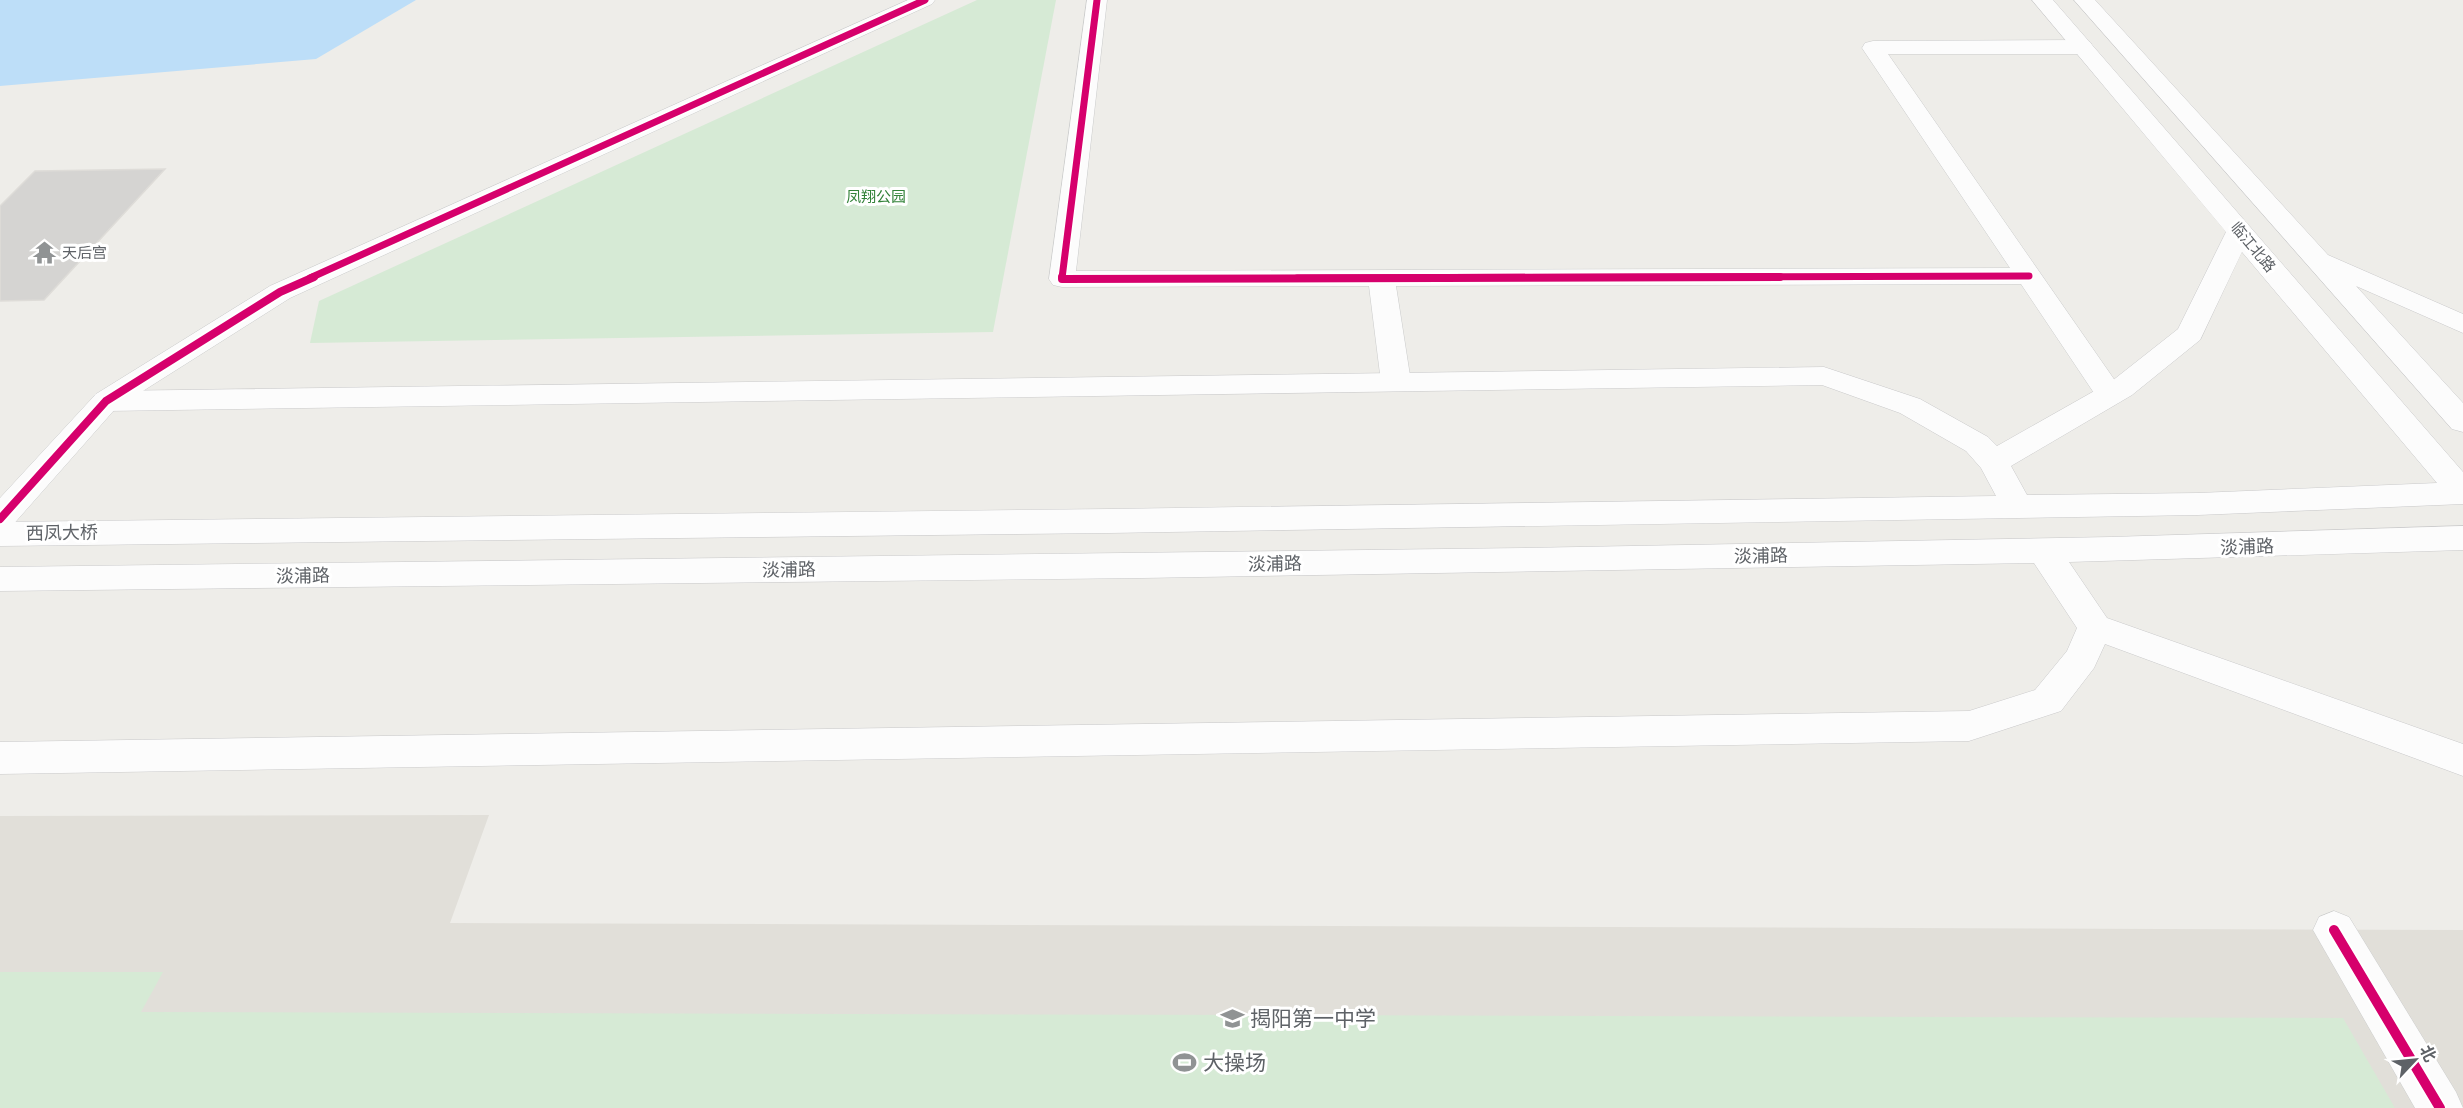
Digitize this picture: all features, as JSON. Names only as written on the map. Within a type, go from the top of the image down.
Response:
[{"type":"main road","points":[[0,519],[106,400],[280,292],[925,0]]},
{"type":"main road","points":[[1097,0],[1062,279],[2029,276]]},
{"type":"main road","name":"临江北路","points":[[2042,0],[2463,493]]},
{"type":"main road","points":[[2084,0],[2463,422]]},
{"type":"main road","points":[[2082,47],[1873,48],[2110,395]]},
{"type":"main road","points":[[1993,462],[2122,388],[2190,334],[2239,231]]},
{"type":"main road","points":[[2316,258],[2463,324]]},
{"type":"main road","points":[[1381,277],[1396,382]]},
{"type":"main road","points":[[106,400],[1824,376],[1910,405],[1977,444],[1993,462],[2018,507],[2198,504],[2463,493]]},
{"type":"main road","name":"西凤大桥","points":[[0,534],[1132,521],[2018,507]]},
{"type":"main road","name":"淡浦路","points":[[0,579],[1106,567],[2231,548],[2463,538]]},
{"type":"main road","points":[[2044,551],[2095,627],[2347,716],[2463,760]]},
{"type":"main road","points":[[0,758],[1969,726],[2048,701],[2082,658],[2095,627]]},
{"type":"main road","points":[[2334,930],[2440,1108]]},
{"type":"shaded area","name":"揭阳第一中学","points":[[489,815],[450,923],[2463,930],[2463,1108],[0,1108],[0,816]]},
{"type":"green space","name":"凤翔公园","points":[[977,0],[1056,0],[993,332],[310,343],[319,301]]},
{"type":"green space","name":"大操场","points":[[0,972],[163,972],[141,1012],[2343,1018],[2395,1108],[0,1108]]},
{"type":"water","points":[[0,0],[416,0],[316,59],[0,86]]},
{"type":"building","name":"天后宫","points":[[165,169],[44,300],[0,301],[0,206],[35,171]]},
{"type":"cycle path","points":[[0,519],[106,401],[280,292],[925,0]]},
{"type":"cycle path","points":[[1097,0],[1062,279],[2029,276]]},
{"type":"cycle path","points":[[2334,930],[2440,1108]]},
{"type":"place","name":"天后宫","points":[[44,253]]},
{"type":"place","name":"揭阳第一中学","points":[[1232,1019]]},
{"type":"place","name":"大操场","points":[[1185,1063]]}]
